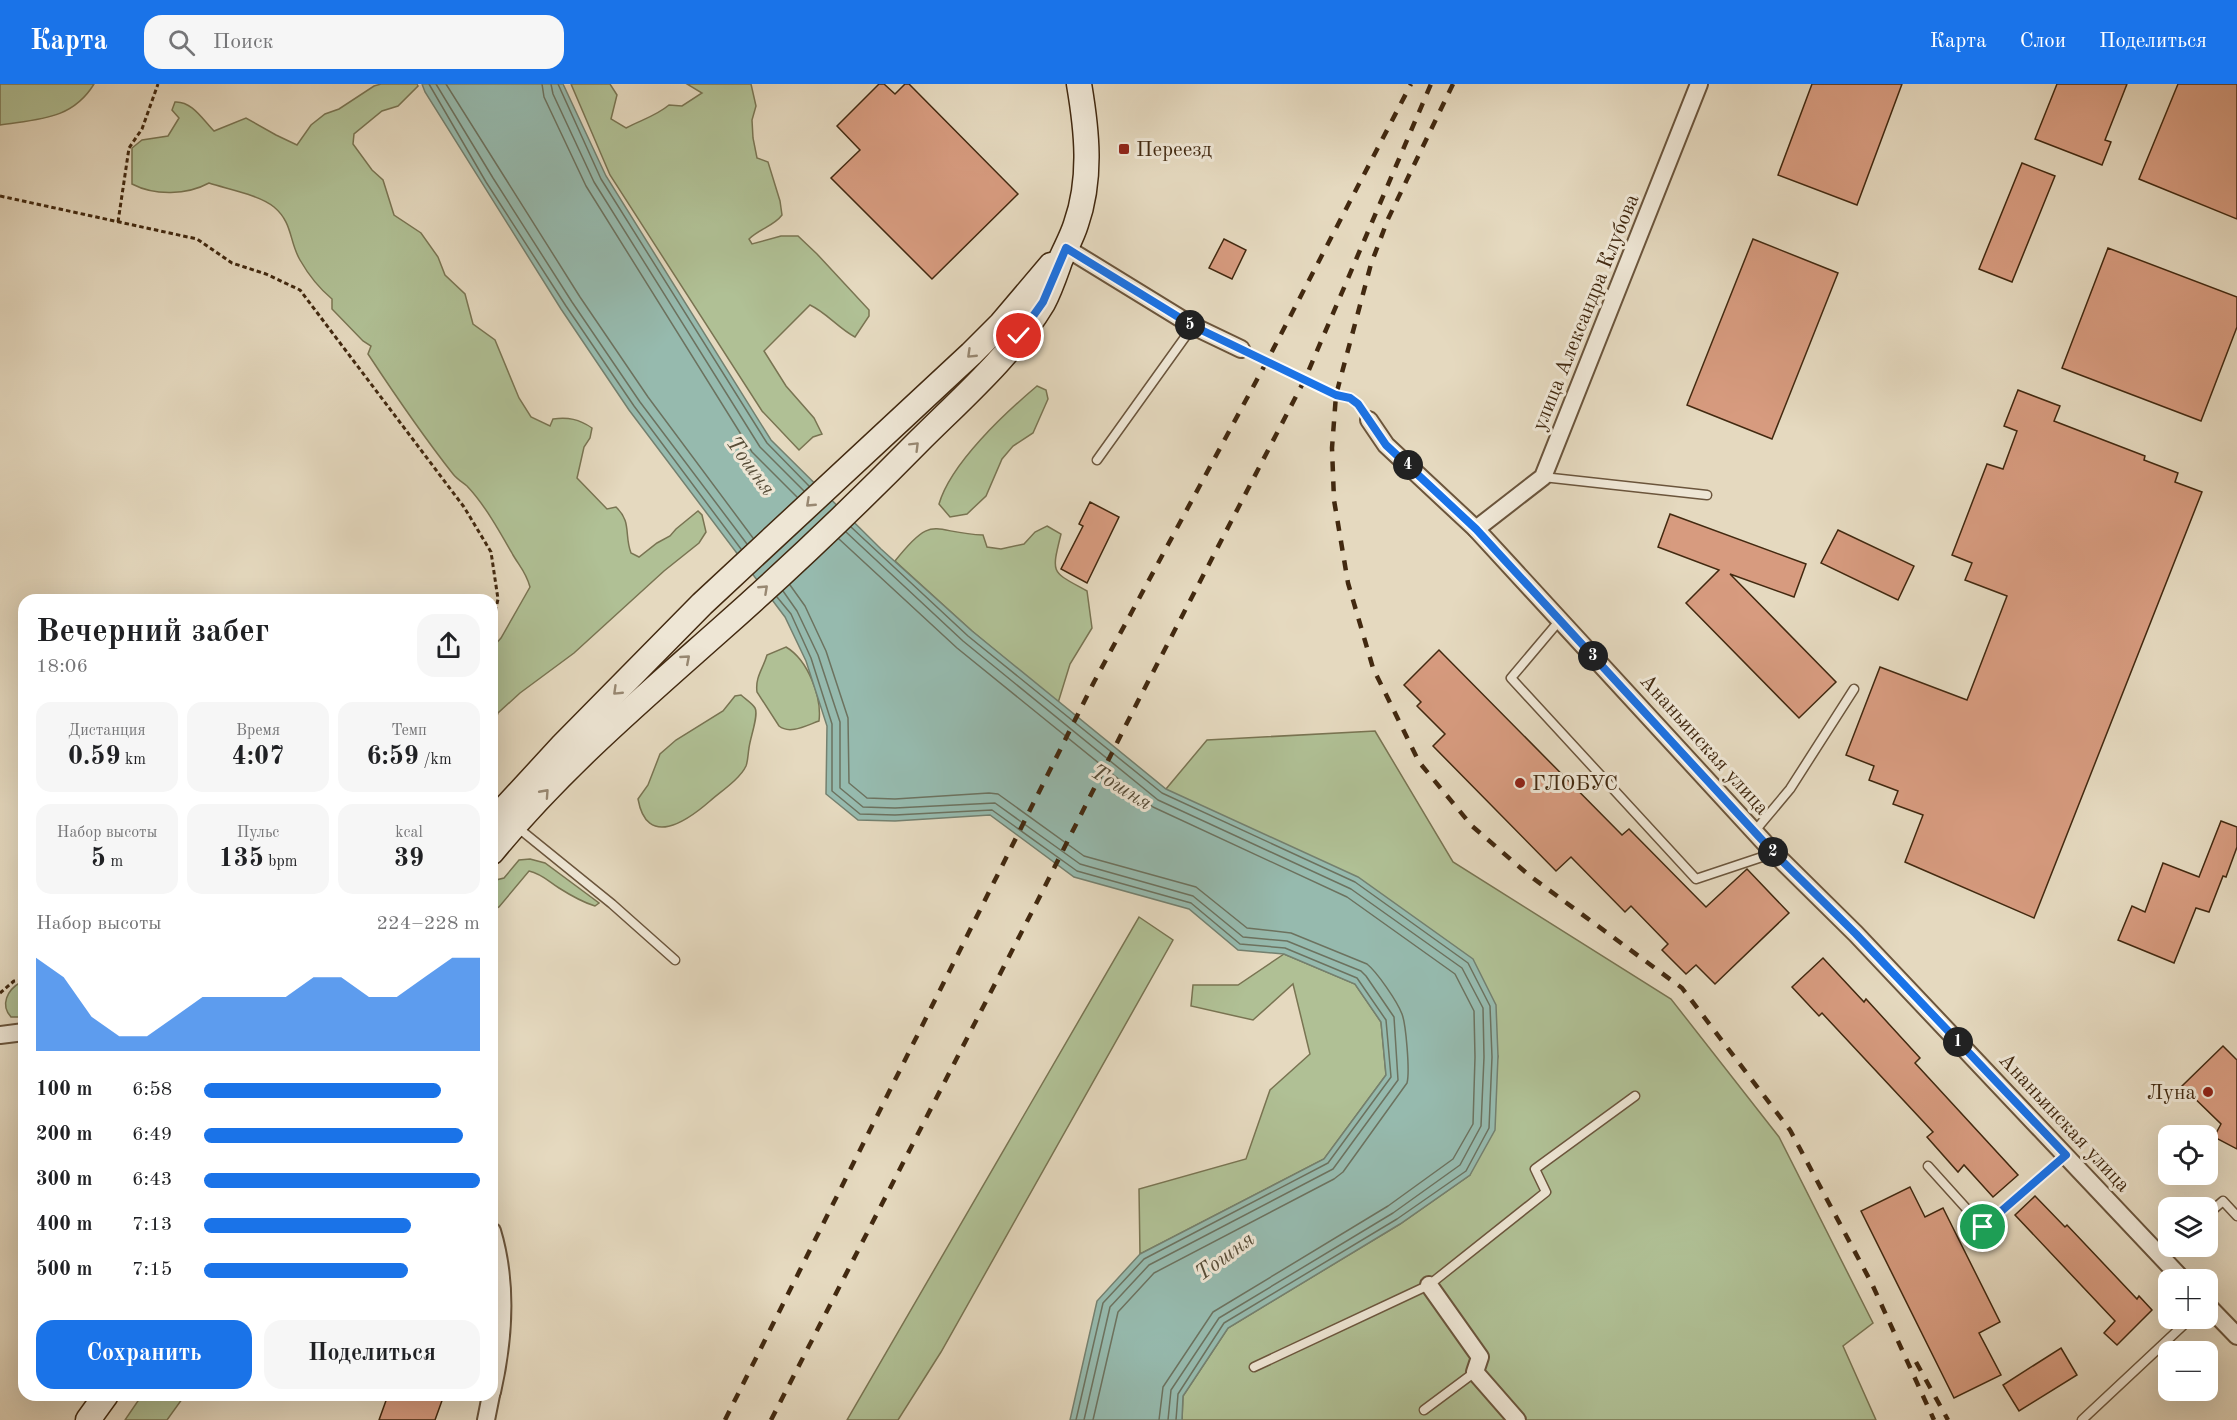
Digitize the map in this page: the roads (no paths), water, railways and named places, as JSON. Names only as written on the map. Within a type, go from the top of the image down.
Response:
[{"type":"main road","points":[[504,824],[549,789],[605,732],[722,629],[874,487],[987,372],[1019,336],[1043,302],[1077,223],[1086,178],[1086,138],[1079,84]]},
{"type":"main road","points":[[498,838],[504,824],[564,745],[702,604],[979,346],[1001,324],[1066,248]]},
{"type":"main road","points":[[88,1420],[102,1401]]},
{"type":"street","name":"улица Александра Клубова","points":[[1543,477],[1699,84]]},
{"type":"street","points":[[1066,248],[1193,326],[1241,350]]},
{"type":"street","name":"Ананьинская улица","points":[[1369,420],[1386,445],[1476,529],[1774,853],[1856,934],[2066,1155],[2158,1244]]},
{"type":"street","points":[[1476,529],[1543,477]]},
{"type":"street","points":[[0,1035],[18,1033]]},
{"type":"street","points":[[498,1251],[504,1289],[498,1356]]},
{"type":"street","points":[[1430,1285],[1480,1357],[1475,1372],[1517,1420]]},
{"type":"street","points":[[2218,1316],[2237,1336]]},
{"type":"street","points":[[486,1420],[490,1401]]},
{"type":"lane","points":[[1097,460],[1193,326]]},
{"type":"lane","points":[[1543,477],[1707,495]]},
{"type":"lane","points":[[1560,620],[1511,678],[1543,713],[1696,879],[1774,853]]},
{"type":"lane","points":[[1754,832],[1790,789],[1854,689]]},
{"type":"lane","points":[[504,824],[612,904],[675,960]]},
{"type":"lane","points":[[1254,1367],[1430,1285],[1546,1192],[1535,1169],[1635,1096]]},
{"type":"lane","points":[[1928,1166],[1983,1227],[2066,1155]]},
{"type":"lane","points":[[2218,1206],[2223,1202],[2237,1216]]},
{"type":"lane","points":[[2082,1420],[2179,1329]]},
{"type":"lane","points":[[1424,1410],[1475,1372]]},
{"type":"water","name":"Тошня","points":[[422,84],[563,84],[606,176],[771,440],[881,549],[972,631],[1166,789],[1358,877],[1473,959],[1496,1005],[1498,1056],[1495,1130],[1470,1175],[1400,1224],[1228,1328],[1183,1396],[1182,1420],[1070,1420],[1097,1301],[1140,1254],[1324,1159],[1386,1075],[1381,1022],[1355,984],[1284,954],[1238,950],[1189,909],[1074,877],[990,815],[895,821],[858,820],[826,794],[827,726],[806,661],[785,617],[629,410],[561,309]]},
{"type":"railway","points":[[725,1420],[1094,682],[1267,361],[1411,84]]},
{"type":"railway","points":[[771,1420],[1305,379],[1431,84]]},
{"type":"railway","points":[[1453,84],[1388,219],[1371,264],[1336,395],[1332,448],[1334,500],[1348,583],[1373,668],[1419,762],[1472,826],[1530,876],[1682,988],[1790,1130],[1872,1284],[1934,1420]]},
{"type":"railway","points":[[1916,1362],[1948,1420]]},
{"type":"place","name":"Переезд","points":[[1124,149]]},
{"type":"place","name":"ГЛОБУС","points":[[1520,783]]},
{"type":"place","name":"Луна","points":[[2208,1092]]}]
